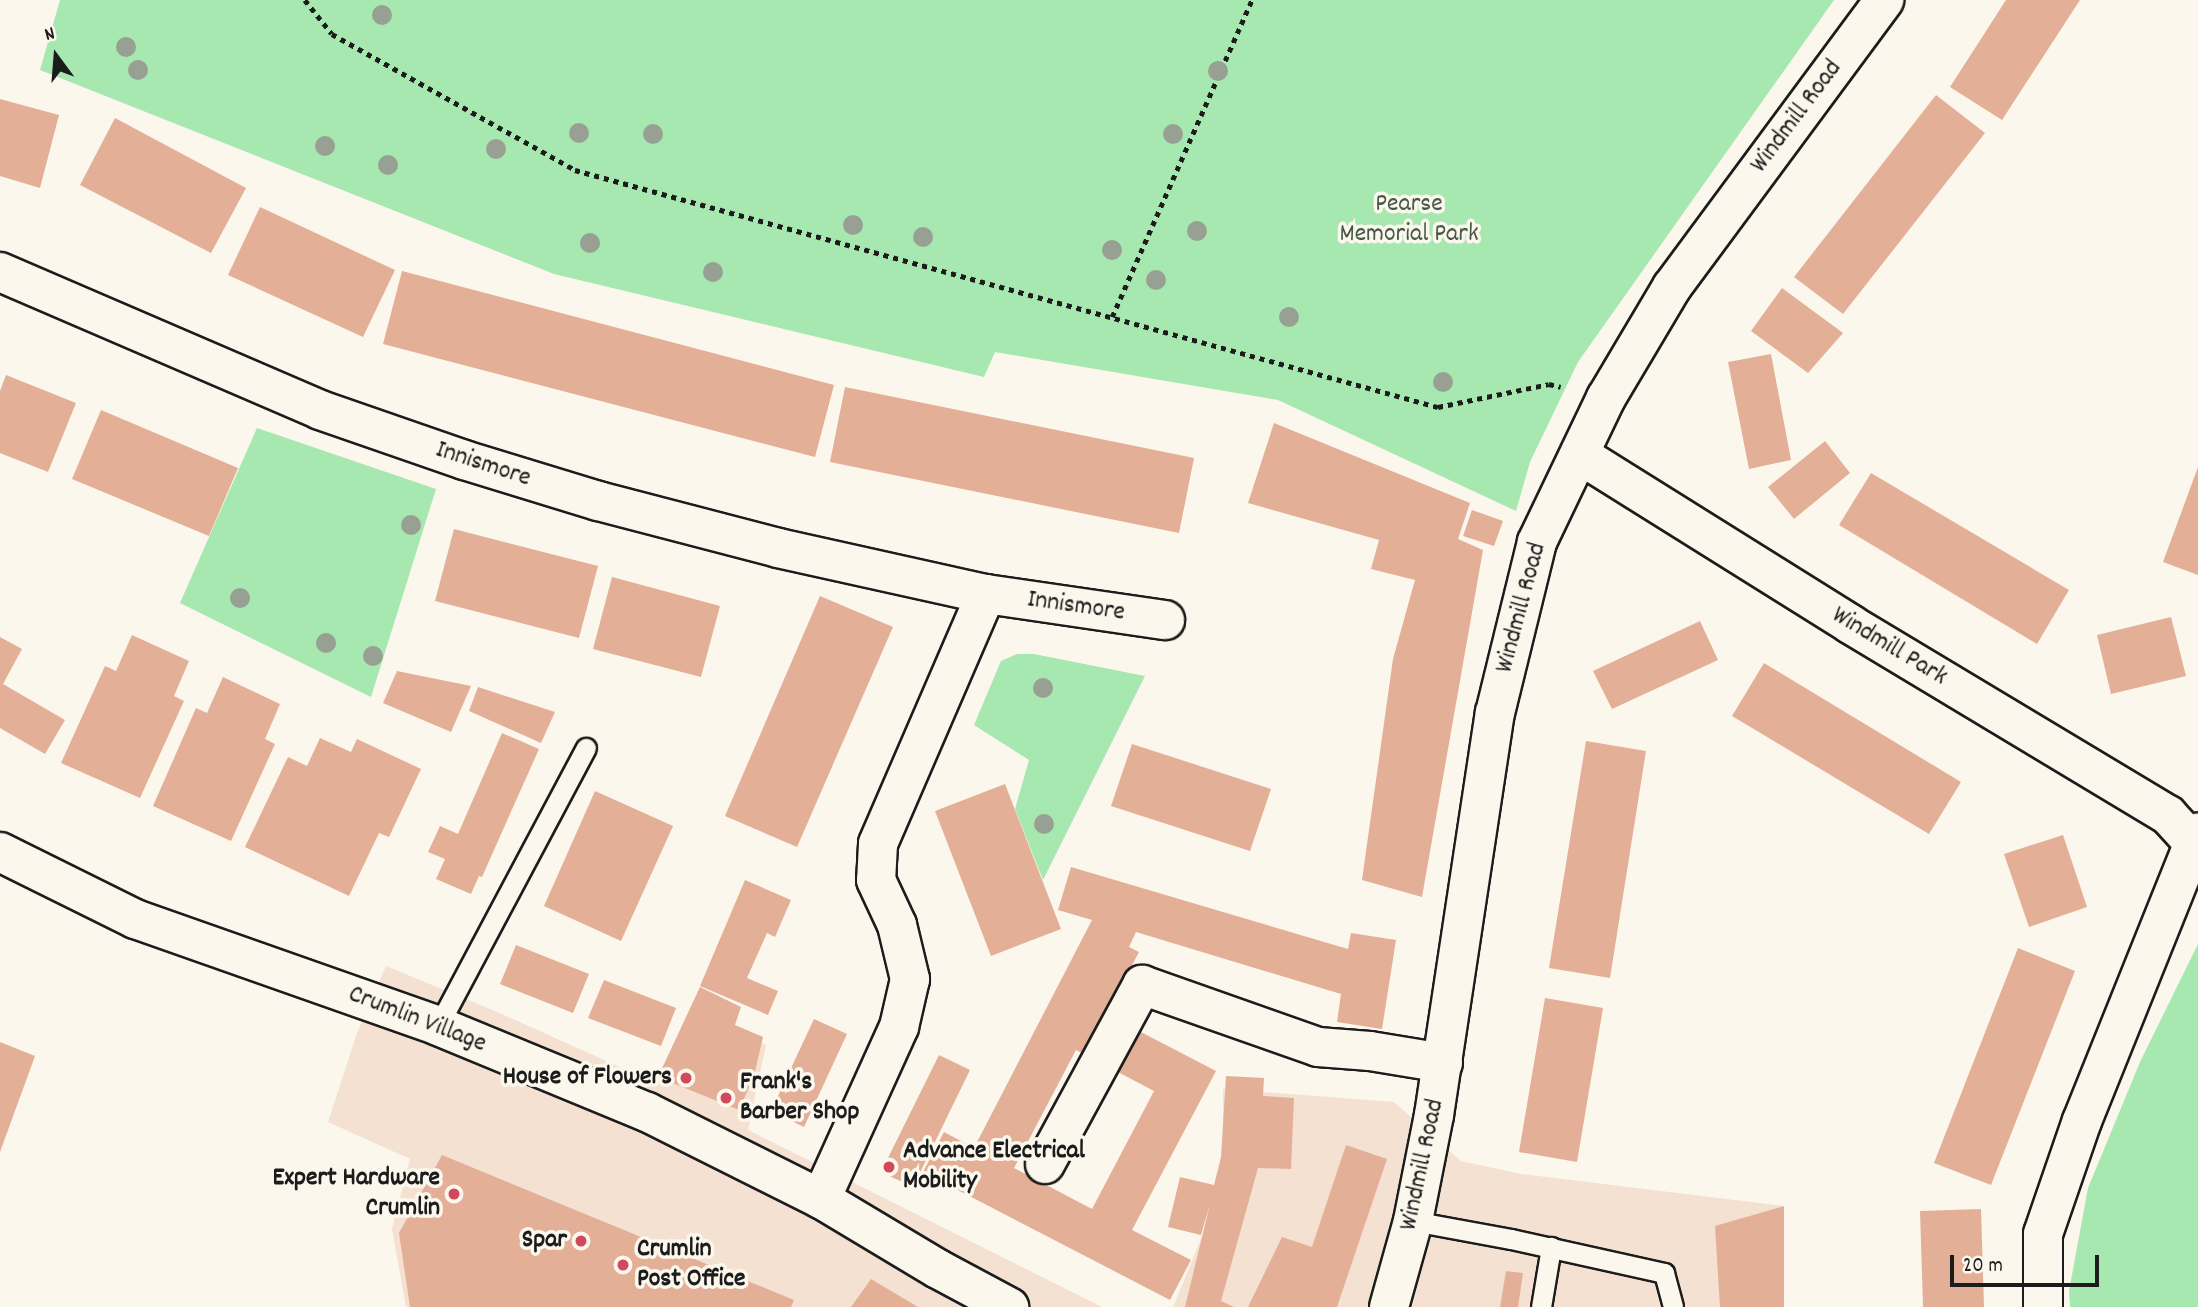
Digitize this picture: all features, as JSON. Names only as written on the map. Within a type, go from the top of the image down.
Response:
[{"type":"street","name":"Windmill Road","points":[[1389,1307],[1413,1221],[1443,1063],[1495,713],[1537,542],[1606,398],[1672,287],[1884,0]]},
{"type":"street","name":"Innismore","points":[[0,272],[320,410],[464,460],[598,501],[765,545],[986,594],[1165,620]]},
{"type":"street","name":"Windmill Park","points":[[1580,455],[1850,624],[2168,815],[2196,841],[2087,1108],[2043,1234],[2043,1307]]},
{"type":"street","points":[[821,1199],[899,1027],[910,979],[897,925],[876,880],[878,844],[986,594]]},
{"type":"street","name":"Crumlin Village","points":[[0,852],[135,919],[438,1026],[647,1112],[821,1199],[938,1269],[1009,1307]]},
{"type":"street","points":[[1045,1164],[1142,985],[1318,1047],[1370,1051],[1443,1063]]},
{"type":"lane","points":[[438,1026],[586,748]]},
{"type":"lane","points":[[1413,1221],[1551,1247],[1664,1273],[1673,1307]]},
{"type":"lane","points":[[1541,1307],[1551,1247]]},
{"type":"path","points":[[305,0],[332,34],[575,170],[1438,407],[1549,384],[1606,398]]},
{"type":"path","points":[[1112,317],[1252,0]]},
{"type":"shaded area","points":[[386,966],[495,1011],[653,1082],[694,1016],[766,1045],[748,1130],[1102,1307],[406,1307],[392,1229],[410,1159],[328,1122],[357,1033]]},
{"type":"shaded area","points":[[1223,1089],[1394,1102],[1461,1161],[1521,1174],[1784,1206],[1784,1307],[1173,1307],[1223,1185]]},
{"type":"green space","name":"Pearse Memorial Park","points":[[60,0],[1834,0],[1578,362],[1530,462],[1516,511],[1278,400],[995,352],[984,377],[554,274],[40,70]]},
{"type":"green space","points":[[257,428],[436,489],[371,697],[180,603]]},
{"type":"green space","points":[[1017,654],[1034,654],[1145,676],[1043,880],[1015,809],[1029,760],[974,725],[1001,661]]},
{"type":"green space","points":[[2198,944],[2198,1307],[2070,1307],[2069,1291],[2088,1188],[2140,1062]]},
{"type":"building","points":[[2006,0],[2080,0],[2002,120],[1950,87]]},
{"type":"building","points":[[1936,95],[1985,133],[1843,314],[1794,277]]},
{"type":"building","points":[[0,99],[59,115],[40,188],[0,176]]},
{"type":"building","points":[[115,118],[246,188],[211,253],[80,185]]},
{"type":"building","points":[[260,207],[395,270],[363,337],[228,275]]},
{"type":"building","points":[[402,271],[834,385],[815,457],[383,344]]},
{"type":"building","points":[[1782,288],[1843,333],[1808,373],[1751,331]]},
{"type":"building","points":[[1771,354],[1791,460],[1749,469],[1728,362]]},
{"type":"building","points":[[6,375],[76,403],[48,472],[0,453],[0,391]]},
{"type":"building","points":[[845,387],[1194,458],[1179,533],[830,462]]},
{"type":"building","points":[[101,410],[238,468],[209,536],[72,479]]},
{"type":"building","points":[[1274,423],[1470,503],[1458,539],[1483,550],[1422,897],[1362,880],[1393,659],[1415,580],[1371,569],[1379,540],[1248,503]]},
{"type":"building","points":[[1825,441],[1850,473],[1794,519],[1768,487]]},
{"type":"building","points":[[2198,467],[2198,575],[2163,562]]},
{"type":"building","points":[[1871,473],[2069,590],[2037,644],[1839,525]]},
{"type":"building","points":[[1472,510],[1503,521],[1494,546],[1463,536]]},
{"type":"building","points":[[454,529],[598,566],[579,638],[435,601]]},
{"type":"building","points":[[612,577],[720,606],[701,677],[593,649]]},
{"type":"building","points":[[820,596],[893,627],[797,847],[725,816]]},
{"type":"building","points":[[2171,617],[2186,676],[2111,694],[2097,635]]},
{"type":"building","points":[[1700,621],[1718,660],[1612,709],[1593,671]]},
{"type":"building","points":[[132,635],[189,661],[174,696],[184,701],[140,798],[61,763],[105,666],[116,671]]},
{"type":"building","points":[[0,637],[22,649],[3,684],[65,720],[45,754],[0,728]]},
{"type":"building","points":[[1764,663],[1961,782],[1929,834],[1732,716]]},
{"type":"building","points":[[397,671],[471,686],[451,732],[383,703]]},
{"type":"building","points":[[223,677],[280,704],[265,739],[275,744],[231,841],[153,806],[196,708],[207,713]]},
{"type":"building","points":[[478,687],[555,712],[541,743],[469,711]]},
{"type":"building","points":[[502,733],[539,749],[482,877],[479,876],[471,894],[436,879],[445,859],[428,852],[440,826],[458,834]]},
{"type":"building","points":[[320,738],[351,752],[357,739],[421,769],[389,837],[379,833],[349,896],[245,847],[288,757],[307,766]]},
{"type":"building","points":[[1586,741],[1646,751],[1610,978],[1549,968]]},
{"type":"building","points":[[1132,744],[1271,789],[1250,851],[1111,806]]},
{"type":"building","points":[[1005,784],[1061,929],[991,956],[935,811]]},
{"type":"building","points":[[595,791],[673,826],[621,941],[544,906]]},
{"type":"building","points":[[2063,835],[2087,907],[2029,927],[2004,854]]},
{"type":"building","points":[[1071,867],[1348,949],[1351,933],[1396,940],[1382,1029],[1337,1022],[1341,994],[1136,932],[1129,947],[1139,952],[1085,1055],[1076,1050],[1014,1168],[1092,1209],[1154,1091],[1116,1071],[1137,1030],[1216,1071],[1132,1230],[1191,1260],[1170,1300],[923,1172],[944,1132],[974,1148],[1092,920],[1058,910]]},
{"type":"building","points":[[745,880],[791,900],[775,937],[767,933],[747,978],[778,991],[768,1015],[700,986]]},
{"type":"building","points":[[516,945],[589,974],[573,1013],[500,984]]},
{"type":"building","points":[[2018,948],[2075,971],[1991,1185],[1934,1163]]},
{"type":"building","points":[[604,980],[676,1008],[661,1046],[588,1018]]},
{"type":"building","points":[[700,987],[741,1007],[735,1025],[763,1037],[754,1076],[739,1110],[658,1077]]},
{"type":"building","points":[[1545,998],[1603,1008],[1577,1162],[1519,1152]]},
{"type":"building","points":[[814,1019],[847,1034],[804,1127],[771,1111]]},
{"type":"building","points":[[0,1042],[35,1056],[0,1152]]},
{"type":"building","points":[[939,1055],[970,1070],[913,1187],[881,1172]]},
{"type":"building","points":[[1226,1076],[1264,1078],[1263,1096],[1294,1098],[1291,1169],[1258,1168],[1221,1301],[1234,1307],[1185,1307],[1210,1204],[1201,1235],[1168,1227],[1180,1177],[1214,1185],[1221,1157]]},
{"type":"building","points":[[1346,1145],[1387,1159],[1337,1307],[1248,1307],[1282,1237],[1312,1247]]},
{"type":"building","points":[[442,1155],[794,1300],[791,1307],[410,1307],[399,1233]]},
{"type":"building","points":[[1784,1206],[1784,1307],[1720,1307],[1715,1226]]},
{"type":"building","points":[[1981,1209],[1984,1307],[1923,1307],[1920,1211]]},
{"type":"building","points":[[1506,1271],[1523,1273],[1518,1307],[1500,1307]]},
{"type":"building","points":[[871,1279],[918,1307],[851,1307]]},
{"type":"place","name":"House of Flowers","points":[[686,1078]]},
{"type":"place","name":"Frank's Barber Shop","points":[[726,1098]]},
{"type":"place","name":"Advance Electrical Mobility","points":[[889,1167]]},
{"type":"place","name":"Expert Hardware Crumlin","points":[[454,1194]]},
{"type":"place","name":"Spar","points":[[581,1241]]},
{"type":"place","name":"Crumlin Post Office","points":[[623,1265]]}]
